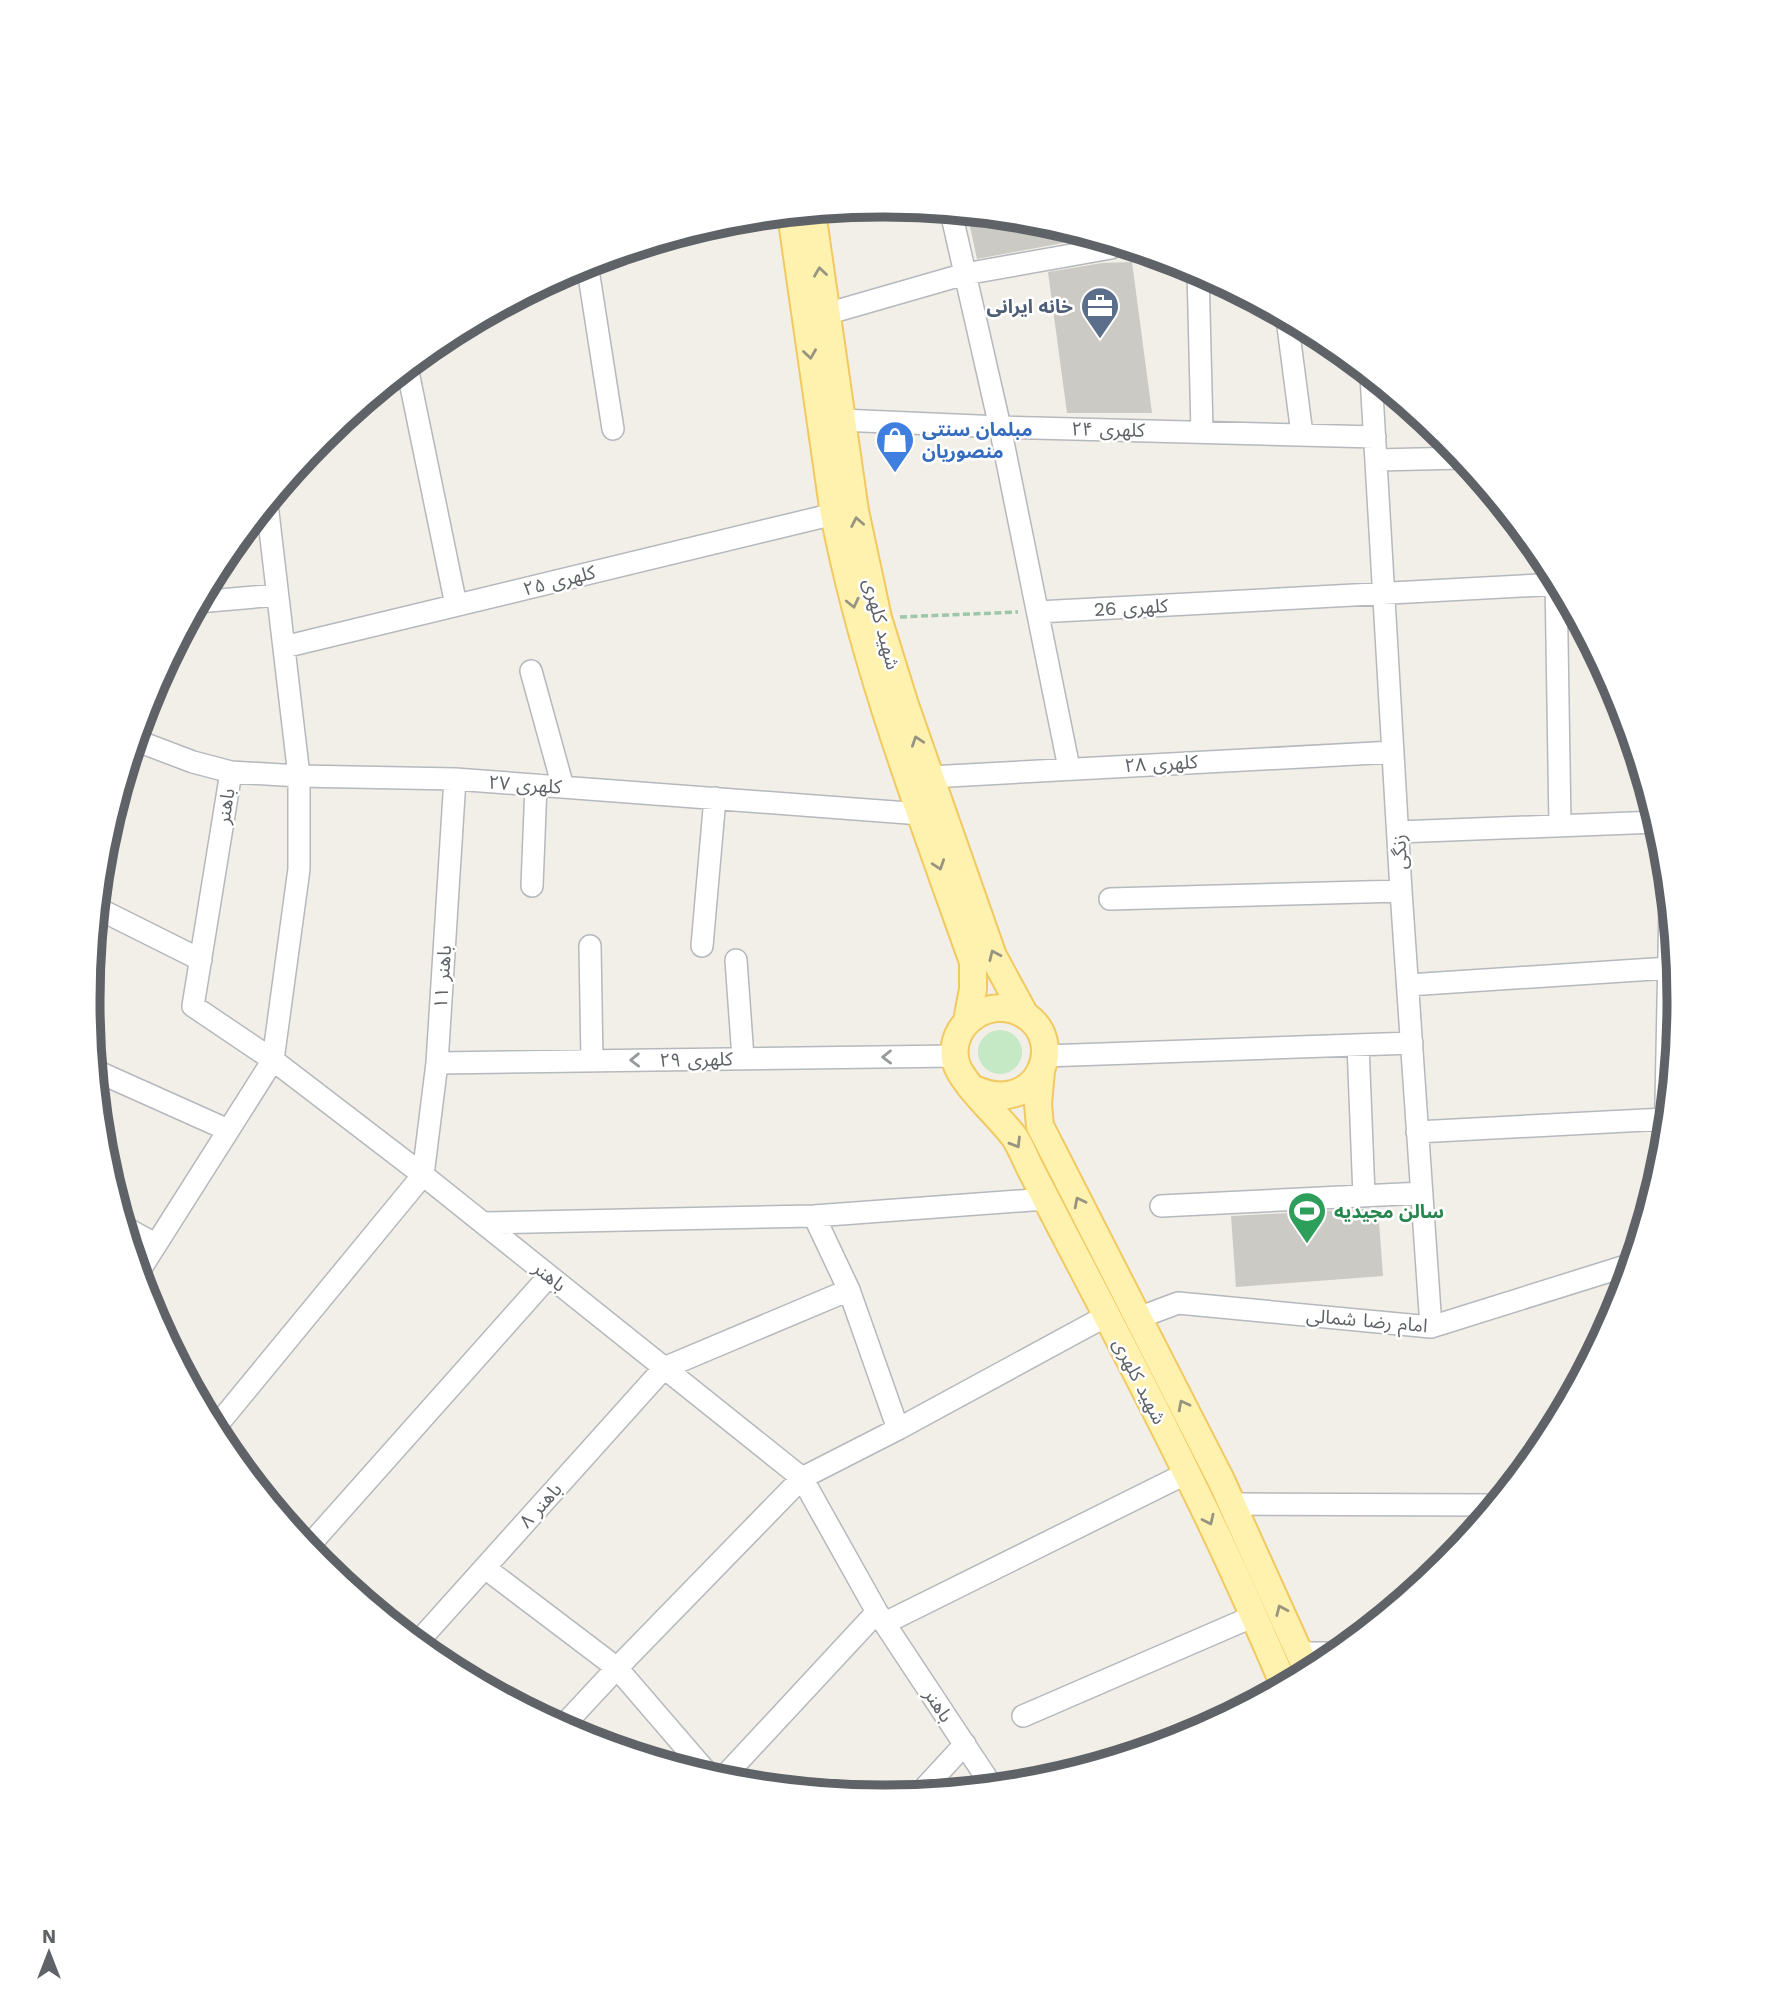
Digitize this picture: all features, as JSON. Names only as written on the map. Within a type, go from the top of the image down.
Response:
[{"type":"main road","name":"شهید کلهری","points":[[813,221],[855,511],[878,618],[993,956],[1025,1015]]},
{"type":"main road","name":"شهید کلهری","points":[[791,223],[834,514],[858,624],[920,814],[973,962],[967,1021]]},
{"type":"main road","points":[[995,1007],[1011,1009],[1025,1015],[1037,1026],[1043,1040],[1043,1063],[1032,1084],[1019,1093],[1004,1097],[988,1096],[974,1089],[963,1078],[955,1048],[967,1021],[980,1012],[995,1007]]},
{"type":"main road","name":"شهید کلهری","points":[[1043,1063],[1038,1104],[1040,1126],[1233,1504],[1304,1662]]},
{"type":"main road","name":"شهید کلهری","points":[[974,1089],[1015,1138],[1187,1473],[1280,1677]]},
{"type":"street","points":[[953,221],[1000,427],[1069,768]]},
{"type":"street","points":[[826,314],[965,274],[1097,248]]},
{"type":"street","points":[[589,275],[613,429]]},
{"type":"street","points":[[1198,284],[1202,431]]},
{"type":"street","points":[[1288,330],[1302,434]]},
{"type":"street","points":[[409,377],[456,605]]},
{"type":"street","name":"زنگی","points":[[1372,388],[1401,891],[1431,1327]]},
{"type":"street","name":"کلهری ۲۴","points":[[841,420],[1375,438]]},
{"type":"street","points":[[1377,460],[1449,458]]},
{"type":"street","name":"کلهری ۲۵","points":[[284,647],[834,514]]},
{"type":"street","points":[[144,1262],[273,1060],[299,869],[299,776],[268,516]]},
{"type":"street","name":"کلهری 26","points":[[1038,612],[1546,583]]},
{"type":"street","points":[[210,601],[277,595]]},
{"type":"street","points":[[1557,601],[1560,825]]},
{"type":"street","points":[[531,671],[563,787]]},
{"type":"street","name":"کلهری ۲۷","points":[[143,743],[193,762],[231,772],[455,779],[920,814]]},
{"type":"street","name":"کلهری ۲۸","points":[[930,777],[1393,752]]},
{"type":"street","name":"باهنر","points":[[231,772],[193,1006],[273,1060],[423,1175],[803,1478],[881,1618],[987,1778]]},
{"type":"street","name":"باهنر ۱۱","points":[[423,1175],[437,1063],[455,779]]},
{"type":"street","points":[[532,886],[536,785]]},
{"type":"street","points":[[702,946],[715,798]]},
{"type":"street","points":[[1398,832],[1646,822]]},
{"type":"street","points":[[1110,899],[1401,891]]},
{"type":"street","points":[[105,912],[201,960]]},
{"type":"street","points":[[590,946],[592,1061]]},
{"type":"street","points":[[737,960],[743,1059]]},
{"type":"street","points":[[1408,985],[1666,968]]},
{"type":"street","points":[[1043,1063],[1412,1043]]},
{"type":"street","points":[[1358,1045],[1364,1196]]},
{"type":"street","name":"کلهری ۲۹","points":[[437,1063],[956,1056]]},
{"type":"street","points":[[103,1074],[228,1129]]},
{"type":"street","points":[[1417,1132],[1658,1119]]},
{"type":"street","points":[[222,1420],[423,1175]]},
{"type":"street","points":[[1161,1206],[1422,1193]]},
{"type":"street","points":[[483,1223],[814,1216],[1046,1199]]},
{"type":"street","points":[[814,1216],[849,1290],[898,1429]]},
{"type":"street","points":[[135,1233],[155,1244]]},
{"type":"street","name":"امام رضا شمالی","points":[[1138,1318],[1178,1303],[1431,1327],[1621,1268]]},
{"type":"street","points":[[314,1540],[549,1276]]},
{"type":"street","points":[[663,1368],[849,1290]]},
{"type":"street","points":[[570,1719],[803,1478],[1106,1316]]},
{"type":"street","name":"باهنر ۸","points":[[424,1636],[663,1368]]},
{"type":"street","points":[[731,1770],[881,1618],[1187,1473]]},
{"type":"street","points":[[1233,1504],[1483,1505]]},
{"type":"street","points":[[485,1567],[617,1668],[698,1762]]},
{"type":"street","points":[[1023,1716],[1254,1616]]},
{"type":"street","points":[[929,1783],[965,1744]]},
{"type":"path","points":[[878,618],[1038,612]]},
{"type":"green space","points":[[1000,1030],[1015,1037],[1022,1052],[1015,1067],[1000,1074],[985,1067],[978,1052],[985,1037]]},
{"type":"building","points":[[969,222],[1036,232],[1074,241],[977,259]]},
{"type":"building","name":"خانه ایرانی","points":[[1132,262],[1152,413],[1067,413],[1048,272],[1102,263]]},
{"type":"building","name":"سالن مجیدیه","points":[[1378,1208],[1383,1276],[1236,1287],[1231,1216]]},
{"type":"place","name":"خانه ایرانی","points":[[1100,340]]},
{"type":"place","name":"مبلمان سنتی منصوریان","points":[[895,474]]},
{"type":"place","name":"سالن مجیدیه","points":[[1307,1245]]}]
